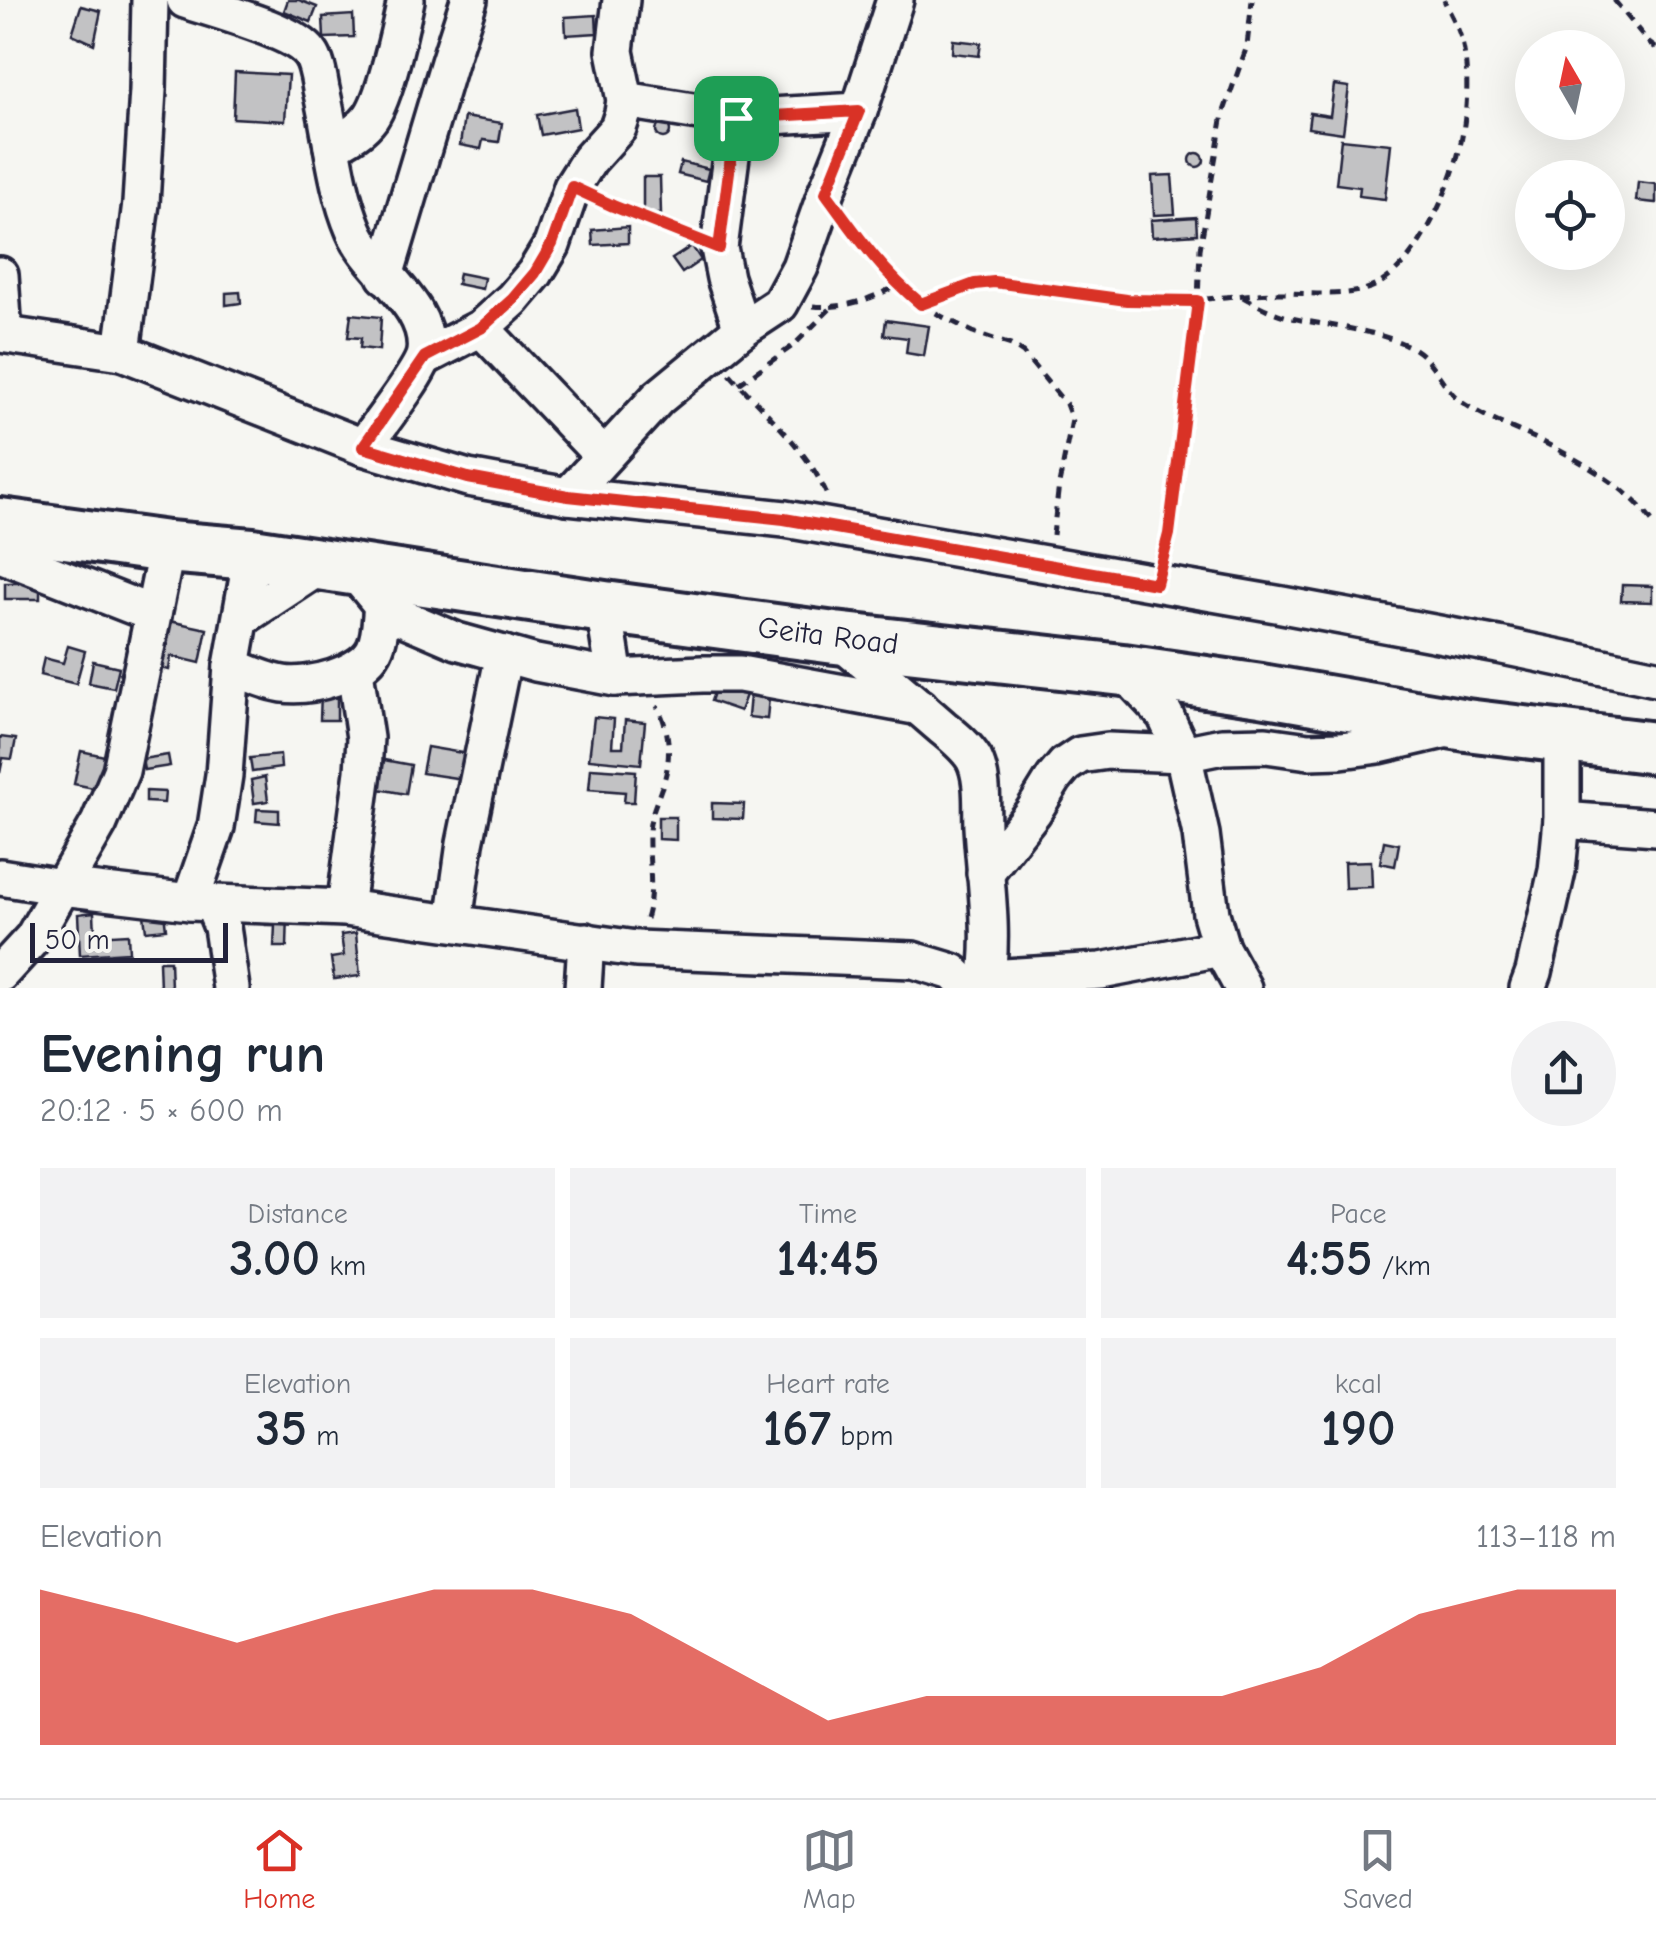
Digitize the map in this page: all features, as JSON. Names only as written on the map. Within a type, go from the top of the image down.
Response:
[{"type":"highway","name":"Geita Road","points":[[0,524],[167,547],[252,554],[353,580],[1124,670],[1466,724],[1656,748]]},
{"type":"street","points":[[122,352],[141,204],[150,0]]},
{"type":"street","points":[[184,0],[273,30],[310,52],[316,64],[342,200],[356,235],[418,314],[426,335],[425,357]]},
{"type":"street","points":[[332,146],[354,134],[371,117],[406,0]]},
{"type":"street","points":[[385,276],[470,0]]},
{"type":"street","points":[[363,447],[425,357],[481,328],[535,273],[552,244],[572,187],[618,128],[623,114],[625,100],[615,50],[621,0]]},
{"type":"street","points":[[568,496],[658,398],[742,329],[780,304],[800,266],[859,111],[895,0]]},
{"type":"street","points":[[625,100],[736,118],[859,111]]},
{"type":"street","points":[[736,118],[719,248],[742,329]]},
{"type":"street","points":[[1,309],[363,447],[468,478],[568,496],[840,528],[1480,642],[1656,678]]},
{"type":"street","points":[[481,328],[603,456]]},
{"type":"street","points":[[0,974],[33,938],[99,822],[121,771],[167,547]]},
{"type":"street","points":[[0,554],[153,614]]},
{"type":"street","points":[[201,902],[224,775],[232,666],[252,554]]},
{"type":"street","points":[[242,618],[353,580]]},
{"type":"street","points":[[353,580],[430,632],[578,673],[624,678],[740,674],[920,708]]},
{"type":"street","points":[[232,666],[288,685],[355,671],[372,655],[379,637],[353,580]]},
{"type":"street","points":[[604,607],[624,678]]},
{"type":"street","points":[[835,638],[973,758],[980,783],[986,872],[988,941],[980,985]]},
{"type":"street","points":[[454,922],[468,824],[504,654]]},
{"type":"street","points":[[1124,670],[1165,715],[1183,754],[1201,834],[1211,914],[1220,948],[1243,988]]},
{"type":"street","points":[[345,908],[364,772],[365,738],[355,671]]},
{"type":"street","points":[[986,872],[1064,765],[1080,755],[1108,751],[1183,754],[1222,746],[1266,745],[1309,751],[1342,750],[1466,724]]},
{"type":"street","points":[[1528,988],[1557,870],[1562,820],[1562,736]]},
{"type":"street","points":[[1562,820],[1656,827]]},
{"type":"street","points":[[0,876],[201,902],[345,908],[636,949],[913,960],[980,985],[1047,981],[1220,948]]},
{"type":"street","points":[[201,902],[222,926],[231,988]]},
{"type":"street","points":[[583,988],[586,941]]},
{"type":"path","points":[[1156,584],[1169,534],[1198,301],[1200,250],[1223,114],[1247,46],[1252,0]]},
{"type":"path","points":[[921,304],[975,284],[994,282],[1127,300],[1198,301],[1276,293],[1327,294],[1376,286],[1423,238],[1457,164],[1467,76],[1460,35],[1444,0]]},
{"type":"path","points":[[1614,0],[1656,48]]},
{"type":"path","points":[[572,187],[719,248]]},
{"type":"path","points":[[826,193],[898,285],[921,304],[1023,353],[1070,410],[1072,420],[1058,484],[1048,566]]},
{"type":"path","points":[[780,304],[831,308],[858,303],[898,285]]},
{"type":"path","points":[[1240,296],[1290,318],[1366,332],[1414,348],[1428,360],[1449,391],[1464,403],[1592,470],[1631,498],[1656,526]]},
{"type":"path","points":[[739,384],[794,345],[831,308]]},
{"type":"path","points":[[712,353],[807,460],[825,490],[840,528]]},
{"type":"path","points":[[624,678],[652,698],[667,730],[668,752],[667,772],[649,830],[650,908],[636,949]]},
{"type":"building","points":[[288,0],[317,7],[311,22],[284,11]]},
{"type":"building","points":[[81,6],[101,11],[94,44],[72,34]]},
{"type":"building","points":[[353,15],[354,37],[324,38],[323,17]]},
{"type":"building","points":[[596,15],[597,33],[566,35],[565,17]]},
{"type":"building","points":[[953,40],[981,43],[979,56],[952,53]]},
{"type":"building","points":[[235,72],[288,75],[285,121],[233,118]]},
{"type":"building","points":[[1334,85],[1349,87],[1343,133],[1308,128],[1310,113],[1330,116]]},
{"type":"building","points":[[575,108],[578,128],[541,135],[537,115]]},
{"type":"building","points":[[464,117],[502,123],[499,142],[483,140],[481,149],[460,145]]},
{"type":"building","points":[[663,124],[670,131],[663,138],[656,131]]},
{"type":"building","points":[[1341,139],[1391,144],[1385,199],[1359,196],[1360,187],[1336,184]]},
{"type":"building","points":[[1197,153],[1204,160],[1197,167],[1190,160]]},
{"type":"building","points":[[681,162],[709,169],[706,181],[678,174]]},
{"type":"building","points":[[1172,175],[1175,214],[1154,215],[1152,176]]},
{"type":"building","points":[[643,177],[660,177],[661,214],[643,214]]},
{"type":"building","points":[[1638,182],[1656,184],[1656,203],[1636,201]]},
{"type":"building","points":[[1196,217],[1197,234],[1152,237],[1151,220]]},
{"type":"building","points":[[628,227],[628,243],[593,245],[592,230]]},
{"type":"building","points":[[692,246],[701,260],[682,273],[672,259]]},
{"type":"building","points":[[459,273],[484,278],[482,289],[457,284]]},
{"type":"building","points":[[240,292],[241,303],[226,305],[226,293]]},
{"type":"building","points":[[351,314],[381,317],[379,350],[360,348],[361,338],[348,337]]},
{"type":"building","points":[[886,320],[929,326],[924,356],[906,353],[908,338],[884,335]]},
{"type":"building","points":[[5,583],[40,583],[40,599],[5,599]]},
{"type":"building","points":[[1622,585],[1652,586],[1652,602],[1621,601]]},
{"type":"building","points":[[160,619],[207,629],[200,663],[171,656],[169,670],[150,666]]},
{"type":"building","points":[[68,646],[85,651],[76,684],[40,675],[44,658],[63,663]]},
{"type":"building","points":[[93,661],[119,667],[114,688],[89,683]]},
{"type":"building","points":[[717,684],[746,695],[740,711],[711,701]]},
{"type":"building","points":[[751,684],[770,686],[767,719],[748,717]]},
{"type":"building","points":[[321,692],[337,692],[337,720],[320,720]]},
{"type":"building","points":[[594,717],[614,719],[612,747],[623,747],[625,720],[645,722],[641,764],[589,759]]},
{"type":"building","points":[[0,737],[16,739],[12,759],[3,758],[0,773]]},
{"type":"building","points":[[427,747],[468,754],[463,779],[422,773]]},
{"type":"building","points":[[81,751],[109,757],[103,790],[74,784]]},
{"type":"building","points":[[168,755],[170,766],[144,770],[142,759]]},
{"type":"building","points":[[280,755],[281,768],[252,772],[250,758]]},
{"type":"building","points":[[384,760],[411,765],[406,794],[379,789]]},
{"type":"building","points":[[591,768],[636,771],[634,802],[624,802],[625,792],[589,789]]},
{"type":"building","points":[[265,777],[268,801],[254,803],[251,780]]},
{"type":"building","points":[[146,791],[165,792],[164,803],[146,802]]},
{"type":"building","points":[[712,803],[744,804],[743,819],[712,818]]},
{"type":"building","points":[[257,809],[279,810],[279,823],[256,821]]},
{"type":"building","points":[[658,817],[676,817],[676,840],[658,839]]},
{"type":"building","points":[[1384,841],[1399,844],[1395,866],[1380,863]]},
{"type":"building","points":[[1371,861],[1372,887],[1345,888],[1344,862]]},
{"type":"building","points":[[94,912],[95,936],[128,934],[129,952],[80,955],[78,914]]},
{"type":"building","points":[[266,912],[288,913],[287,947],[274,947],[275,925],[266,925]]},
{"type":"building","points":[[164,913],[166,929],[146,931],[144,915]]},
{"type":"building","points":[[356,933],[360,976],[334,979],[331,958],[344,956],[341,935]]},
{"type":"building","points":[[159,961],[170,961],[171,988],[160,988]]},
{"type":"route","points":[[859,111],[826,193],[878,264],[921,304],[975,284],[994,282],[1127,300],[1198,301],[1169,534],[1156,584],[784,519],[568,496],[468,478],[363,447],[425,357],[481,328],[535,273],[552,244],[572,187],[719,248],[736,118],[859,111]]}]
